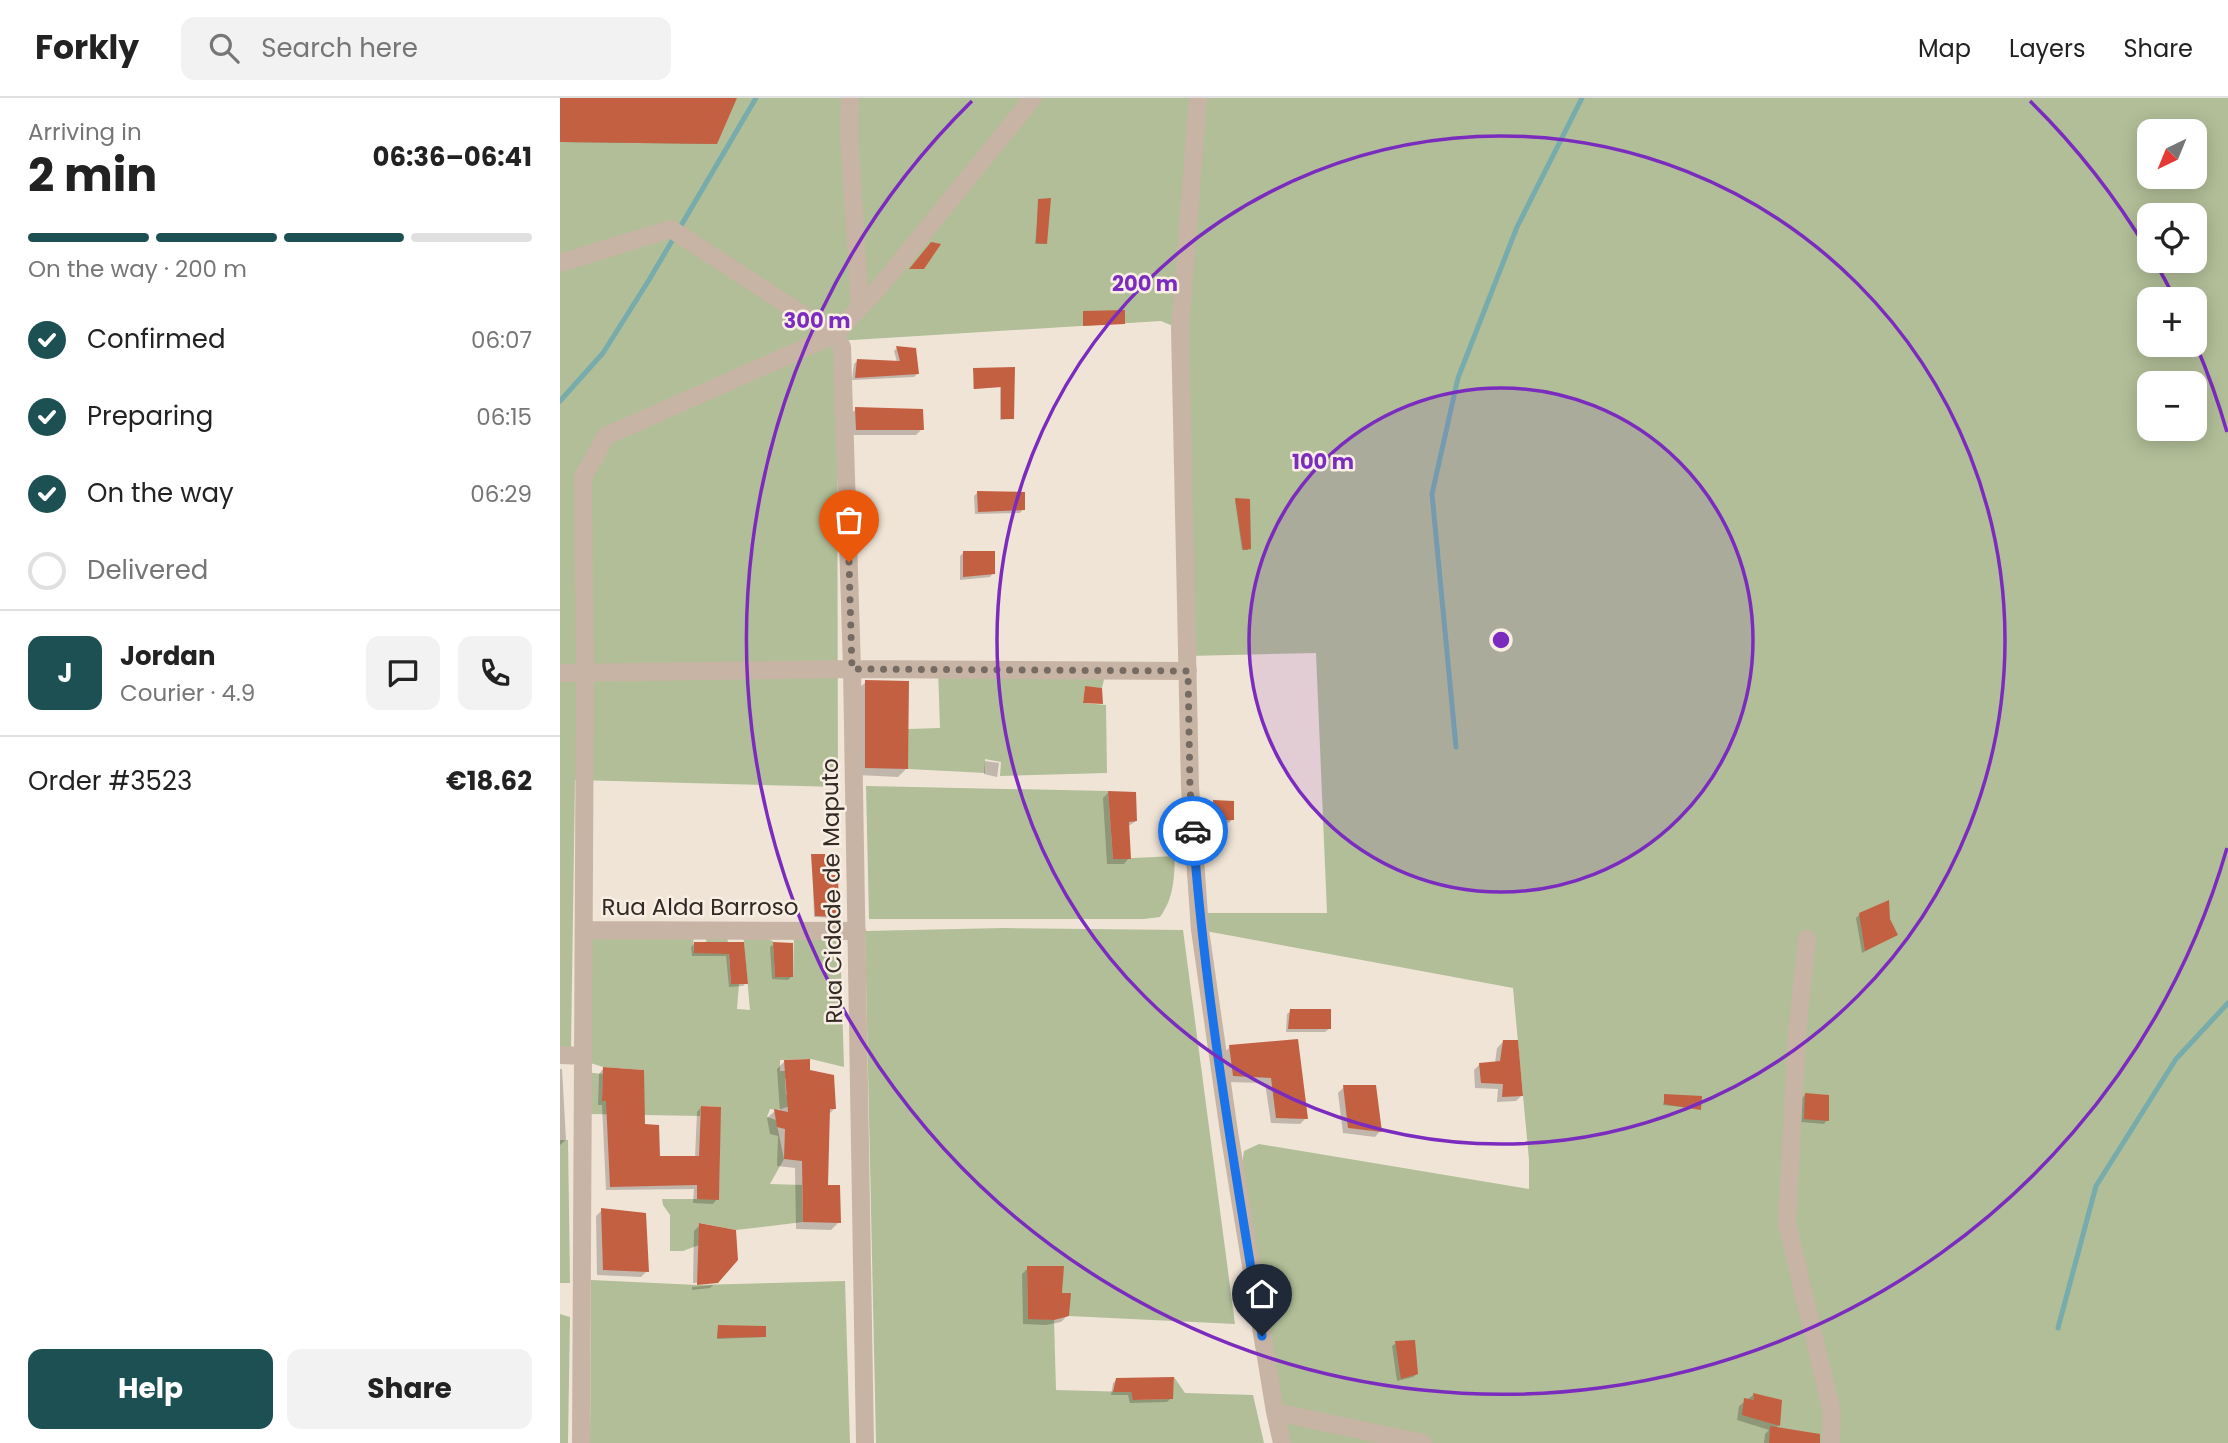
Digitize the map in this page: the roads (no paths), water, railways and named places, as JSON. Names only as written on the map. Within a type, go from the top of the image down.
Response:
[{"type":"street","points":[[850,98],[849,135],[860,307]]},
{"type":"street","points":[[581,1443],[585,674],[583,477],[606,436],[835,338],[1033,98]]},
{"type":"street","points":[[1198,98],[1180,329],[1190,788],[1200,930],[1229,1132],[1282,1443]]},
{"type":"street","points":[[560,263],[671,229],[835,338]]},
{"type":"street","name":"Rua Cidade de Maputo","points":[[835,338],[842,347],[852,669],[865,1443]]},
{"type":"street","points":[[560,673],[852,669],[1188,671]]},
{"type":"street","name":"Rua Alda Barroso","points":[[584,930],[857,932]]},
{"type":"street","points":[[1807,939],[1797,1034],[1787,1223],[1832,1413],[1831,1443]]},
{"type":"street","points":[[560,1055],[584,1056]]},
{"type":"street","points":[[1275,1412],[1423,1443]]},
{"type":"waterway","points":[[560,401],[603,353],[756,98]]},
{"type":"waterway","points":[[1456,747],[1432,494],[1458,378],[1517,227],[1582,98]]},
{"type":"waterway","points":[[2058,1328],[2096,1186],[2176,1059],[2228,1003]]}]
